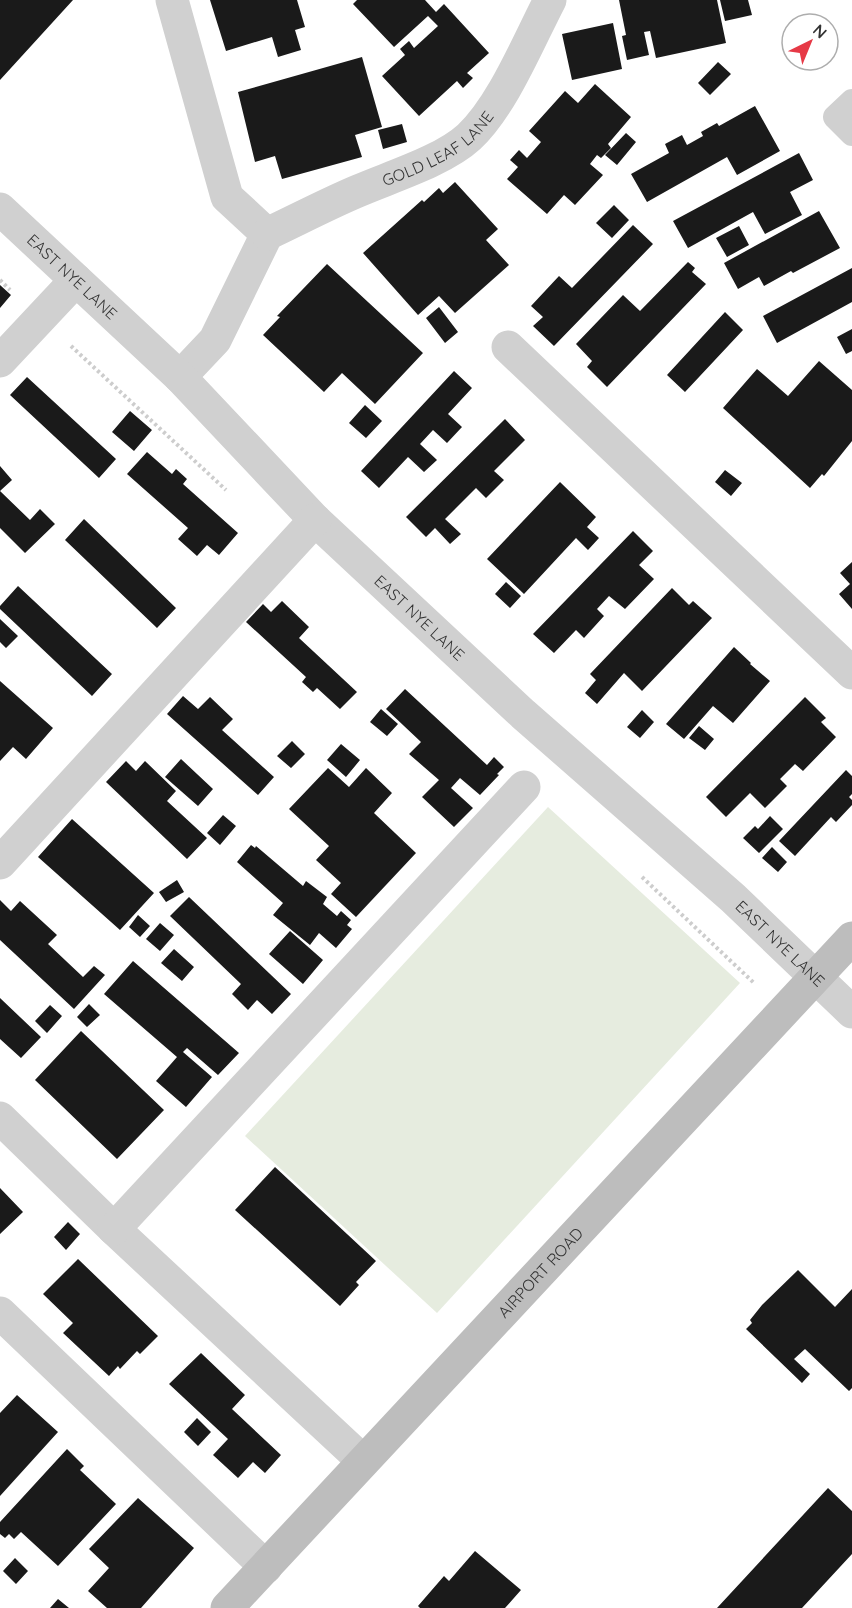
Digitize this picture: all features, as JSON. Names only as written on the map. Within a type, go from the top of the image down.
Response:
[{"type":"street","points":[[172,0],[227,197],[267,234],[215,340],[180,378]]},
{"type":"street","name":"GOLD LEAF LANE","points":[[267,234],[353,193],[442,155],[467,139],[484,120],[506,85],[550,0]]},
{"type":"street","name":"EAST NYE LANE","points":[[0,209],[180,378],[315,520],[523,714],[733,898],[852,1012]]},
{"type":"street","points":[[0,360],[76,280]]},
{"type":"street","points":[[508,347],[852,673]]},
{"type":"street","points":[[0,863],[315,520]]},
{"type":"street","points":[[114,1228],[524,787]]},
{"type":"street","name":"AIRPORT ROAD","points":[[227,1608],[852,938]]},
{"type":"street","points":[[0,1118],[363,1461]]},
{"type":"street","points":[[0,1313],[266,1567]]},
{"type":"lane","points":[[852,100],[835,117],[852,134]]},
{"type":"shaded area","points":[[548,807],[740,983],[437,1313],[245,1136]]},
{"type":"building","points":[[0,0],[73,0],[0,80]]},
{"type":"building","points":[[210,0],[297,0],[305,27],[295,30],[301,50],[278,57],[272,37],[226,51]]},
{"type":"building","points":[[357,0],[425,0],[436,12],[444,4],[489,53],[467,73],[473,78],[463,88],[457,81],[419,116],[382,76],[405,55],[400,49],[409,41],[414,48],[438,26],[428,16],[394,47],[353,4]]},
{"type":"building","points":[[619,0],[717,0],[726,43],[656,58],[650,31],[644,32],[649,55],[627,60],[622,36],[626,35]]},
{"type":"building","points":[[720,0],[748,0],[752,15],[725,21]]},
{"type":"building","points":[[613,23],[622,69],[572,80],[562,34]]},
{"type":"building","points":[[362,57],[382,127],[355,135],[362,157],[282,179],[275,156],[255,162],[238,92]]},
{"type":"building","points":[[718,62],[731,74],[710,95],[698,83]]},
{"type":"building","points":[[595,84],[631,117],[608,144],[611,148],[601,158],[597,155],[590,164],[603,175],[575,205],[564,195],[547,214],[507,179],[518,167],[510,160],[519,150],[527,158],[541,142],[529,131],[565,91],[578,103]]},
{"type":"building","points":[[755,106],[780,151],[737,175],[727,157],[647,202],[631,174],[669,153],[665,144],[682,135],[687,145],[703,136],[701,132],[717,123],[719,126]]},
{"type":"building","points":[[402,124],[407,142],[383,149],[378,130]]},
{"type":"building","points":[[626,133],[636,142],[617,165],[605,155]]},
{"type":"building","points":[[799,153],[813,180],[790,192],[802,215],[765,234],[753,212],[688,248],[673,221]]},
{"type":"building","points":[[455,182],[498,229],[486,240],[509,265],[455,313],[439,296],[418,315],[363,253],[422,200],[424,202],[439,188],[443,193]]},
{"type":"building","points":[[614,205],[629,220],[612,238],[596,223]]},
{"type":"building","points":[[819,211],[840,248],[764,286],[759,277],[738,289],[724,263]]},
{"type":"building","points":[[633,225],[653,244],[554,346],[533,326],[543,317],[531,306],[559,276],[572,288]]},
{"type":"building","points":[[739,226],[749,245],[727,257],[716,238]]},
{"type":"building","points":[[688,262],[695,268],[692,272],[706,284],[607,387],[587,367],[592,361],[576,344],[623,295],[640,311]]},
{"type":"building","points":[[327,264],[423,353],[375,404],[342,373],[324,392],[263,335],[280,317],[277,316]]},
{"type":"building","points":[[852,268],[852,302],[777,343],[763,316]]},
{"type":"building","points":[[0,285],[11,295],[0,308]]},
{"type":"building","points":[[439,307],[458,332],[445,343],[426,318]]},
{"type":"building","points":[[725,312],[743,330],[685,392],[667,375]]},
{"type":"building","points":[[852,329],[852,351],[846,354],[837,337]]},
{"type":"building","points":[[819,361],[852,390],[852,441],[824,476],[822,474],[810,488],[723,408],[757,369],[788,396]]},
{"type":"building","points":[[454,371],[472,388],[448,414],[462,427],[447,443],[433,430],[420,444],[437,460],[424,472],[408,457],[379,488],[361,471]]},
{"type":"building","points":[[27,377],[116,459],[99,478],[10,395]]},
{"type":"building","points":[[365,405],[382,421],[366,438],[349,423]]},
{"type":"building","points":[[130,411],[152,430],[134,451],[112,432]]},
{"type":"building","points":[[505,419],[525,440],[494,471],[504,480],[486,498],[476,488],[445,519],[461,534],[450,544],[435,528],[426,537],[406,517]]},
{"type":"building","points":[[147,452],[172,474],[176,469],[187,479],[183,484],[238,533],[219,555],[207,545],[197,556],[178,539],[188,528],[127,474]]},
{"type":"building","points":[[0,466],[12,480],[0,491]]},
{"type":"building","points":[[725,470],[742,483],[731,496],[715,482]]},
{"type":"building","points":[[560,482],[596,517],[587,527],[599,538],[588,550],[576,538],[524,594],[487,559]]},
{"type":"building","points":[[0,491],[30,520],[40,509],[55,524],[25,553],[0,528]]},
{"type":"building","points":[[84,519],[176,608],[157,628],[65,540]]},
{"type":"building","points":[[633,531],[653,551],[639,565],[654,579],[625,609],[609,596],[597,609],[604,616],[584,638],[576,630],[554,653],[533,634]]},
{"type":"building","points":[[852,562],[852,609],[839,594],[850,584],[840,573]]},
{"type":"building","points":[[506,582],[521,596],[510,608],[495,594]]},
{"type":"building","points":[[18,586],[112,674],[92,696],[0,609],[0,606]]},
{"type":"building","points":[[672,588],[689,605],[693,601],[712,618],[642,691],[624,673],[597,704],[585,693],[596,680],[590,674]]},
{"type":"building","points":[[282,601],[309,627],[299,638],[357,692],[340,709],[317,688],[313,692],[302,682],[306,677],[246,622],[263,604],[271,612]]},
{"type":"building","points":[[0,619],[18,636],[6,648],[0,642]]},
{"type":"building","points":[[734,647],[770,681],[733,723],[713,706],[684,739],[666,724]]},
{"type":"building","points":[[0,681],[53,728],[26,759],[13,747],[0,761]]},
{"type":"building","points":[[405,689],[487,765],[494,757],[504,767],[480,795],[460,778],[451,788],[473,808],[454,827],[422,797],[439,780],[409,754],[421,742],[386,709]]},
{"type":"building","points":[[183,696],[198,709],[210,697],[233,719],[222,730],[274,777],[258,795],[167,714]]},
{"type":"building","points":[[805,697],[826,718],[821,722],[836,737],[803,771],[795,764],[780,779],[787,786],[765,808],[750,793],[726,817],[706,797]]},
{"type":"building","points":[[381,709],[398,724],[387,736],[370,722]]},
{"type":"building","points":[[642,710],[654,722],[640,738],[627,727]]},
{"type":"building","points":[[699,726],[714,739],[705,750],[689,738]]},
{"type":"building","points":[[292,741],[305,754],[291,768],[277,756]]},
{"type":"building","points":[[341,744],[360,760],[346,777],[327,760]]},
{"type":"building","points":[[181,759],[213,789],[198,806],[165,777]]},
{"type":"building","points":[[126,761],[136,771],[145,761],[176,791],[167,801],[207,838],[187,859],[106,782]]},
{"type":"building","points":[[328,768],[349,787],[366,768],[392,793],[374,813],[416,853],[356,917],[331,894],[341,883],[316,860],[329,846],[289,809]]},
{"type":"building","points":[[846,770],[852,776],[852,794],[849,797],[852,805],[836,822],[831,817],[795,856],[779,841]]},
{"type":"building","points":[[223,815],[236,826],[220,845],[207,833]]},
{"type":"building","points":[[770,816],[783,829],[759,853],[743,838],[755,826],[758,829]]},
{"type":"building","points":[[72,819],[154,893],[120,930],[38,857]]},
{"type":"building","points":[[251,845],[255,848],[256,846],[303,886],[306,881],[327,897],[323,904],[337,916],[341,911],[351,920],[347,925],[352,929],[336,948],[319,933],[310,945],[273,915],[283,903],[237,862]]},
{"type":"building","points":[[772,847],[787,862],[778,872],[762,858]]},
{"type":"building","points":[[177,880],[184,892],[166,902],[159,892]]},
{"type":"building","points":[[189,897],[291,994],[272,1014],[257,1000],[248,1010],[232,994],[241,984],[170,916]]},
{"type":"building","points":[[0,900],[11,911],[20,901],[57,935],[48,944],[83,977],[94,966],[105,975],[74,1009],[0,940]]},
{"type":"building","points":[[138,915],[150,926],[140,937],[129,927]]},
{"type":"building","points":[[160,923],[174,935],[160,951],[146,939]]},
{"type":"building","points":[[290,931],[323,960],[303,984],[269,954]]},
{"type":"building","points":[[174,949],[194,967],[182,981],[161,963]]},
{"type":"building","points":[[133,961],[239,1053],[218,1075],[187,1048],[183,1052],[212,1077],[186,1107],[156,1081],[177,1057],[104,994]]},
{"type":"building","points":[[0,998],[41,1037],[21,1058],[0,1039]]},
{"type":"building","points":[[89,1004],[100,1015],[87,1027],[77,1017]]},
{"type":"building","points":[[50,1005],[62,1016],[47,1033],[35,1021]]},
{"type":"building","points":[[81,1031],[164,1110],[117,1159],[35,1080]]},
{"type":"building","points":[[275,1167],[376,1261],[356,1282],[359,1285],[340,1306],[235,1210]]},
{"type":"building","points":[[0,1188],[23,1212],[0,1234]]},
{"type":"building","points":[[68,1222],[80,1234],[66,1250],[54,1237]]},
{"type":"building","points":[[78,1259],[158,1336],[140,1354],[137,1351],[120,1369],[118,1366],[109,1376],[63,1333],[73,1323],[43,1294]]},
{"type":"building","points":[[798,1270],[835,1307],[852,1289],[852,1388],[849,1391],[805,1349],[794,1359],[810,1374],[802,1383],[746,1329],[762,1305]]},
{"type":"building","points":[[201,1353],[245,1395],[232,1409],[281,1455],[265,1473],[253,1462],[238,1478],[213,1455],[228,1439],[169,1384]]},
{"type":"building","points":[[17,1395],[58,1432],[0,1496],[0,1413]]},
{"type":"building","points":[[197,1418],[211,1432],[198,1446],[184,1432]]},
{"type":"building","points":[[67,1449],[84,1466],[80,1470],[116,1504],[58,1566],[21,1532],[14,1539],[9,1534],[5,1538],[0,1534],[0,1522]]},
{"type":"building","points":[[828,1488],[852,1511],[852,1554],[802,1608],[717,1608]]},
{"type":"building","points":[[138,1498],[194,1548],[141,1608],[107,1608],[88,1591],[109,1568],[89,1549]]},
{"type":"building","points":[[475,1551],[521,1590],[505,1608],[420,1608],[418,1606],[444,1576],[449,1581]]},
{"type":"building","points":[[15,1558],[28,1571],[16,1584],[3,1571]]},
{"type":"building","points":[[58,1599],[69,1608],[50,1608]]}]
